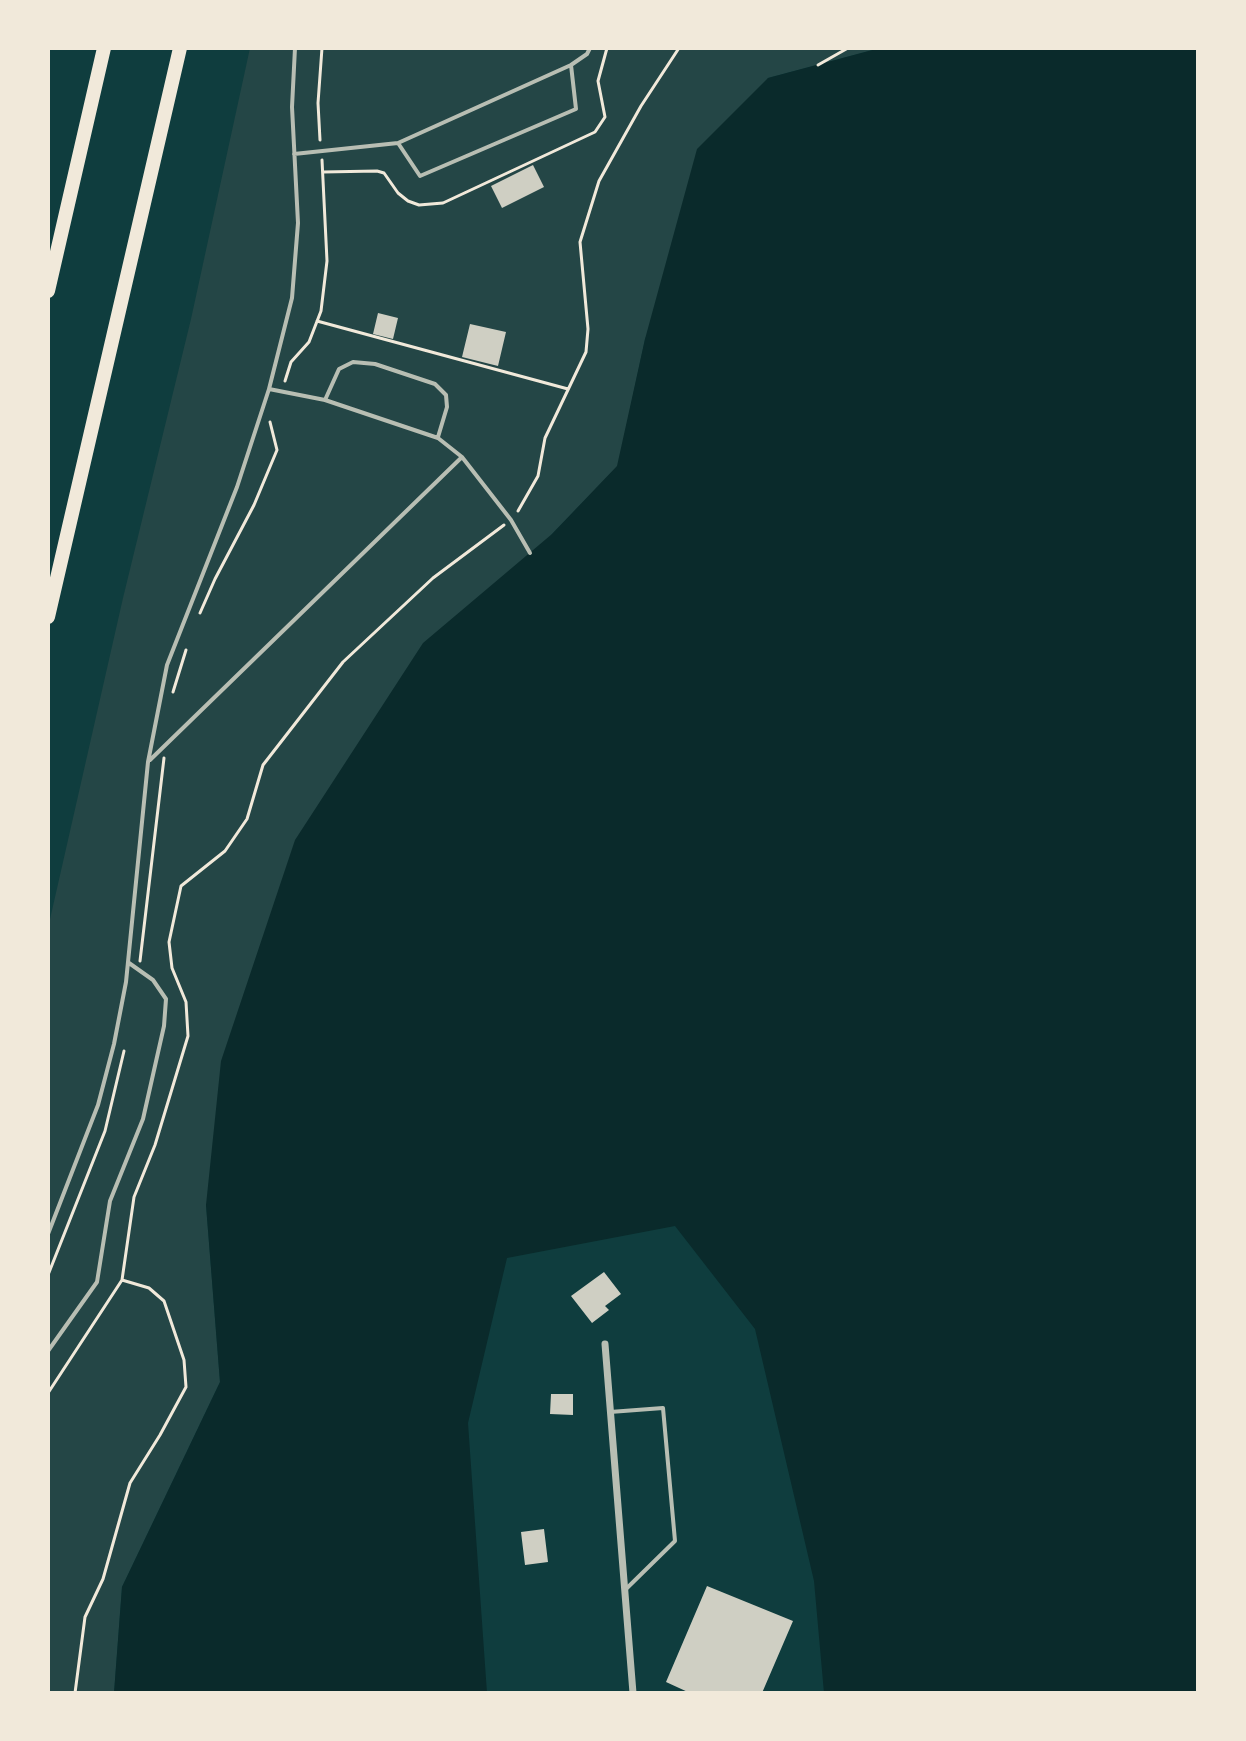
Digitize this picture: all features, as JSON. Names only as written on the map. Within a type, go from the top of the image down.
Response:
[{"type":"highway","points":[[48,291],[104,48]]},
{"type":"highway","points":[[48,617],[180,48]]},
{"type":"street","points":[[605,1344],[633,1693]]},
{"type":"lane","points":[[48,1234],[98,1105],[114,1044],[129,963],[148,762],[167,665],[237,487],[269,389],[292,298],[298,223],[292,107],[295,48]]},
{"type":"lane","points":[[294,154],[398,143],[571,65],[587,54],[590,48]]},
{"type":"lane","points":[[398,143],[420,176],[576,109],[571,65]]},
{"type":"lane","points":[[325,400],[339,369],[353,362],[375,364],[435,384],[446,395],[447,407],[438,438]]},
{"type":"lane","points":[[269,389],[325,400],[438,438],[462,457],[511,520],[530,553]]},
{"type":"lane","points":[[148,762],[462,457]]},
{"type":"lane","points":[[48,1351],[97,1282],[110,1201],[143,1119],[167,1010],[166,999],[153,980],[129,963]]},
{"type":"lane","points":[[610,1412],[663,1408],[675,1541],[625,1591]]},
{"type":"path","points":[[199,617],[254,505],[277,450],[270,423],[291,362],[309,342],[321,311],[327,261],[318,103],[322,48]]},
{"type":"path","points":[[48,1393],[122,1280],[134,1197],[155,1145],[188,1036],[186,1002],[172,968],[169,942],[181,886],[225,851],[247,819],[263,765],[343,662],[433,578],[511,520],[538,476],[545,438],[586,352],[588,329],[580,242],[599,181],[641,106],[679,48]]},
{"type":"path","points":[[818,65],[848,48]]},
{"type":"path","points":[[317,321],[568,389]]},
{"type":"path","points":[[171,700],[188,642]]},
{"type":"path","points":[[140,968],[165,763],[162,748]]},
{"type":"path","points":[[48,1275],[105,1131],[126,1042]]},
{"type":"path","points":[[75,1693],[85,1617],[103,1579],[130,1483],[186,1387],[184,1360],[164,1301],[149,1288],[122,1280]]},
{"type":"shaded area","points":[[250,48],[880,48],[768,78],[645,339],[618,466],[552,534],[206,1205],[220,1382],[122,1587],[114,1693],[48,1693],[48,928],[123,598],[191,319]]},
{"type":"shaded area","points":[[880,48],[1198,48],[1198,1693],[824,1693],[814,1581],[755,1329],[675,1226],[507,1258],[468,1423],[487,1693],[114,1693],[122,1587],[220,1382],[206,1205],[221,1061],[295,840],[423,643],[552,534],[617,466],[645,339],[697,149],[768,78]]},
{"type":"building","points":[[533,165],[544,187],[502,208],[491,186]]},
{"type":"building","points":[[378,313],[398,318],[393,339],[373,334]]},
{"type":"building","points":[[470,324],[506,332],[498,366],[462,357]]},
{"type":"building","points":[[604,1272],[621,1294],[605,1306],[609,1310],[592,1323],[571,1296]]},
{"type":"building","points":[[551,1394],[573,1394],[573,1415],[550,1414]]},
{"type":"building","points":[[544,1529],[548,1562],[525,1565],[521,1532]]},
{"type":"building","points":[[707,1586],[793,1621],[762,1693],[690,1693],[666,1682]]}]
